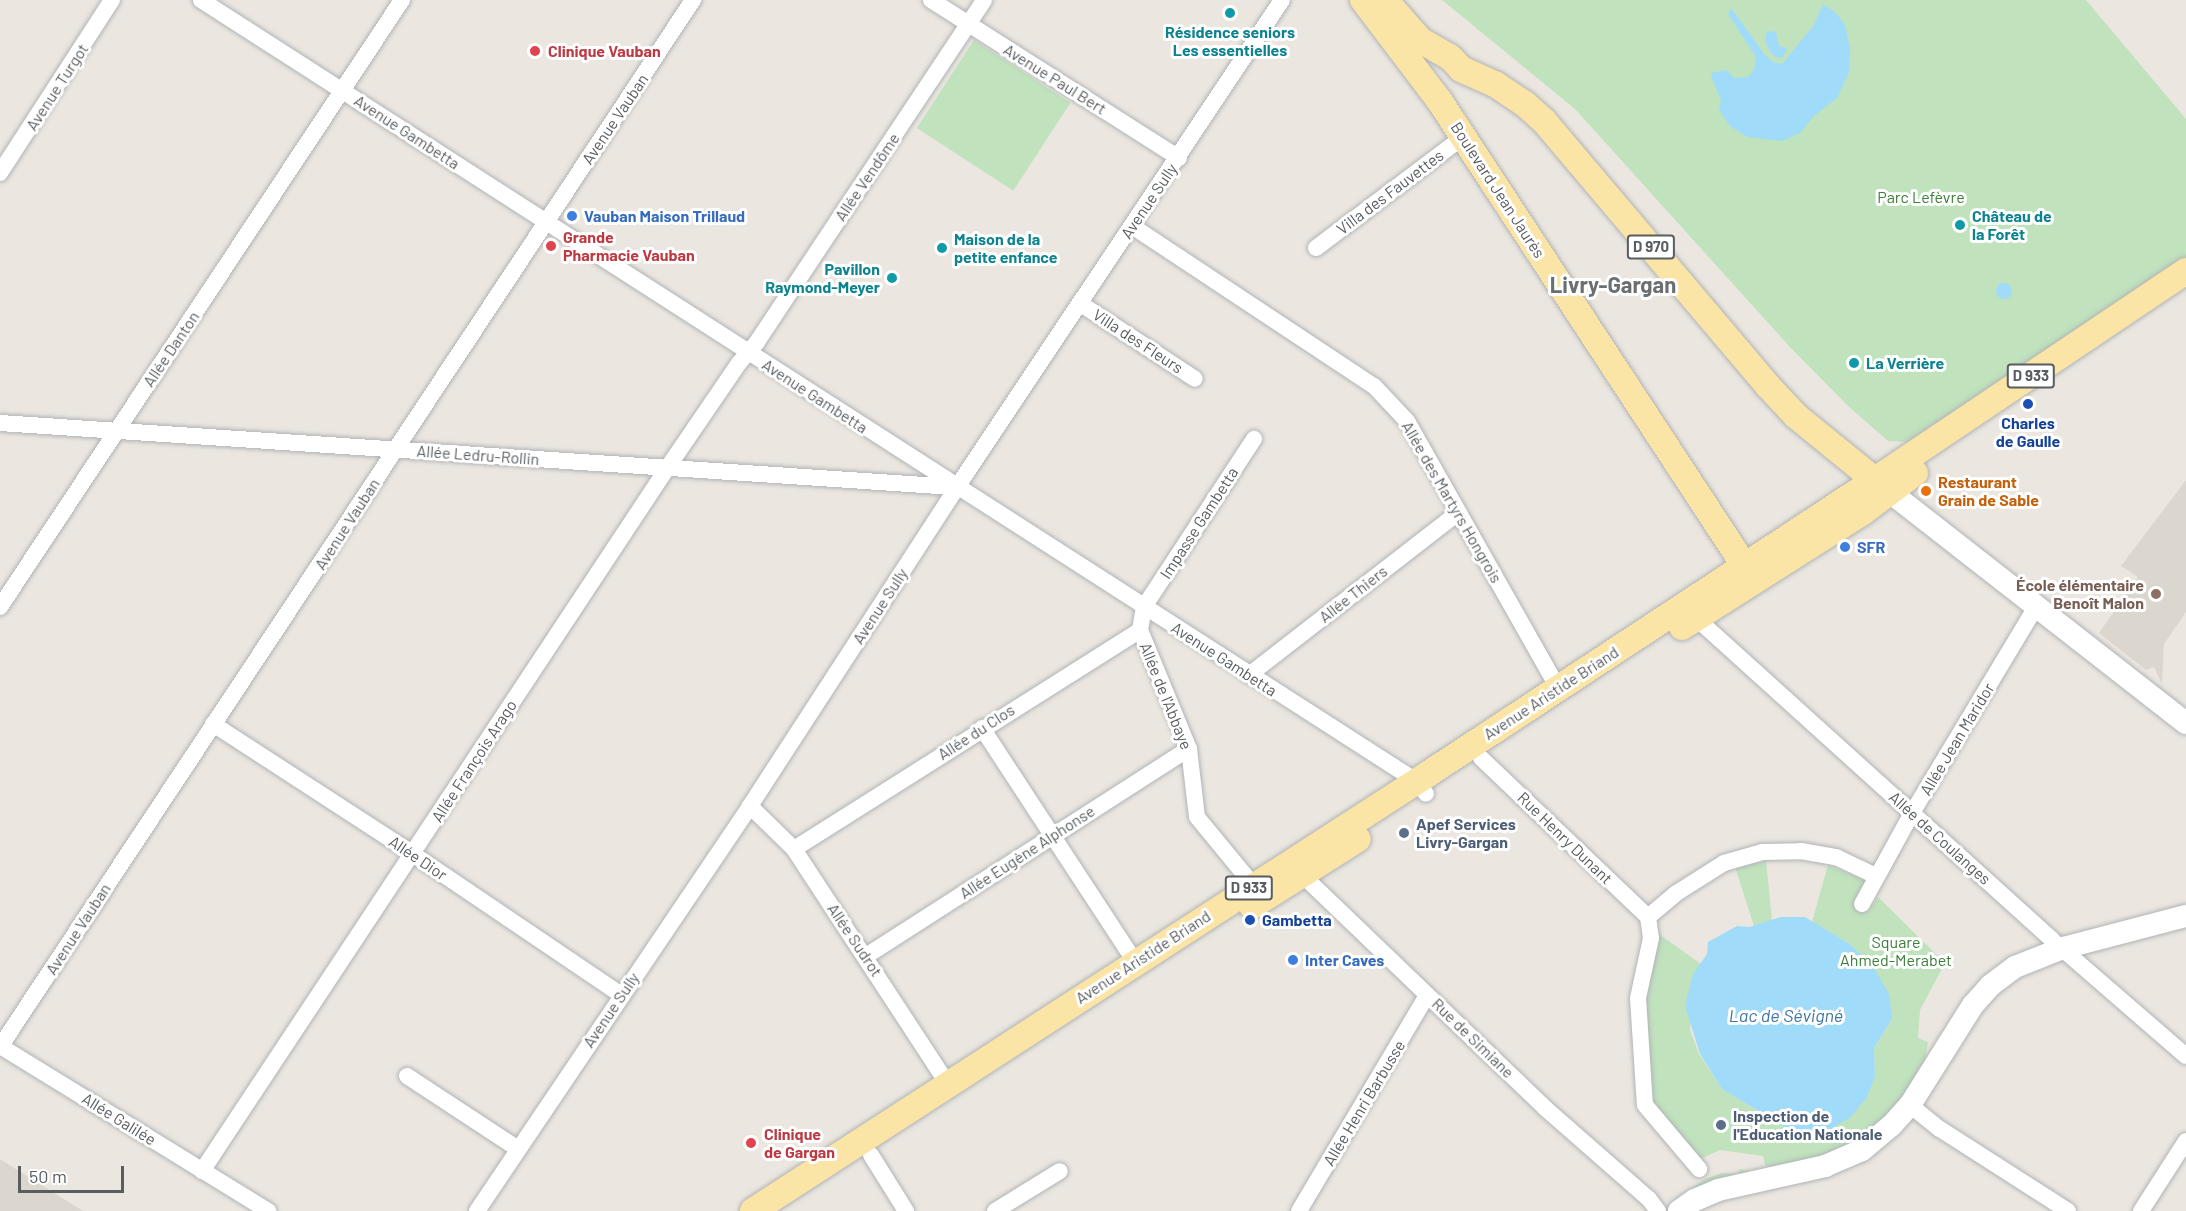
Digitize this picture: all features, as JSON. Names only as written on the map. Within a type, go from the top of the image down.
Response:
[{"type":"main road","name":"Boulevard Jean Jaurès","points":[[1364,0],[1439,100],[1753,570]]},
{"type":"main road","name":"D 970","points":[[1385,0],[1420,40],[1450,57],[1461,69],[1495,84],[1525,104],[1544,121],[1768,386],[1796,416],[2186,723]]},
{"type":"main road","points":[[1439,100],[1437,85],[1440,77],[1448,71],[1461,69]]},
{"type":"main road","name":"D 933","points":[[1883,486],[2186,271]]},
{"type":"main road","name":"D 933","points":[[1883,486],[1970,434],[2186,291]]},
{"type":"main road","name":"Avenue Aristide Briand","points":[[1421,788],[1481,758],[1696,618],[1753,570],[1792,557],[1796,543],[1883,486]]},
{"type":"main road","name":"Avenue Aristide Briand","points":[[786,1211],[1296,869],[1421,788],[1558,688],[1753,570],[1883,486]]},
{"type":"main road","name":"Avenue Aristide Briand","points":[[753,1211],[1253,885],[1296,869]]},
{"type":"main road","points":[[1679,1211],[1695,1200],[1718,1190],[1825,1166],[1862,1150],[1891,1126],[1910,1105],[1973,1005],[1991,985],[2015,967],[2034,957],[2063,948],[2186,916]]},
{"type":"street","name":"Avenue Turgot","points":[[0,173],[112,0]]},
{"type":"street","name":"Avenue Gambetta","points":[[201,0],[1421,788]]},
{"type":"street","name":"Allée Danton","points":[[0,607],[402,0]]},
{"type":"street","name":"Avenue Vauban","points":[[0,1046],[693,0]]},
{"type":"street","name":"Avenue Paul Bert","points":[[932,0],[1179,158]]},
{"type":"street","name":"Allée Vendôme","points":[[748,353],[984,0]]},
{"type":"street","name":"Avenue Sully","points":[[477,1211],[621,994],[750,806],[957,487],[1179,158],[1282,0]]},
{"type":"street","name":"Villa des Fauvettes","points":[[1316,248],[1463,137]]},
{"type":"street","name":"Allée des Martyrs Hongrois","points":[[1132,226],[1374,386],[1407,421],[1558,688]]},
{"type":"street","name":"Villa des Fleurs","points":[[1081,304],[1196,379]]},
{"type":"street","name":"Allée François Arago","points":[[202,1171],[668,467],[748,353]]},
{"type":"street","name":"Allée Ledru-Rollin","points":[[0,423],[957,487]]},
{"type":"street","name":"Impasse Gambetta","points":[[1144,607],[1254,439]]},
{"type":"street","name":"Allée Thiers","points":[[1249,675],[1458,513]]},
{"type":"street","points":[[1140,630],[1144,607]]},
{"type":"street","name":"Allée Jean Maridor","points":[[1862,904],[1912,813],[2036,607]]},
{"type":"street","name":"Allée de Coulanges","points":[[1696,618],[2186,1056]]},
{"type":"street","name":"Allée du Clos","points":[[794,849],[1140,630]]},
{"type":"street","name":"Allée de l'Abbaye","points":[[1140,630],[1189,749],[1197,818],[1253,885]]},
{"type":"street","name":"Allée Dior","points":[[213,724],[413,854],[621,994]]},
{"type":"street","points":[[982,728],[1135,962]]},
{"type":"street","name":"Allée Eugène Alphonse","points":[[867,956],[1189,749]]},
{"type":"street","name":"Rue Henry Dunant","points":[[1481,758],[1648,917]]},
{"type":"street","name":"Allée Sudrot","points":[[750,806],[794,849],[867,956],[948,1084]]},
{"type":"street","points":[[1699,1169],[1645,1105],[1638,998],[1651,938],[1648,917],[1675,894],[1724,863],[1762,852],[1801,851],[1836,857],[1876,876]]},
{"type":"street","name":"Rue de Simiane","points":[[1296,869],[1545,1108],[1649,1199],[1658,1211]]},
{"type":"street","name":"Allée Henri Barbusse","points":[[1299,1211],[1427,994]]},
{"type":"street","name":"Allée Galilée","points":[[0,1046],[268,1211]]},
{"type":"street","points":[[407,1076],[518,1149]]},
{"type":"street","points":[[1910,1105],[1940,1129],[2068,1211]]},
{"type":"street","points":[[2141,1211],[2186,1141]]},
{"type":"street","points":[[871,1155],[906,1211]]},
{"type":"street","points":[[995,1211],[1060,1170]]},
{"type":"shaded area","name":"École élémentaire Benoît Malon","points":[[2186,480],[2186,612],[2164,644],[2162,684],[2154,667],[2146,670],[2099,633],[2138,577],[2121,566]]},
{"type":"shaded area","points":[[0,1159],[38,1183],[83,1211],[0,1211]]},
{"type":"green space","name":"Parc Lefèvre","points":[[1442,0],[2086,0],[2186,119],[2186,259],[1907,442],[1888,441],[1848,406],[1789,346],[1575,109]]},
{"type":"green space","points":[[974,40],[1070,103],[1013,191],[917,128]]},
{"type":"green space","points":[[1766,861],[1772,920],[1754,926],[1735,867]]},
{"type":"green space","name":"Square Ahmed-Merabet","points":[[1828,865],[1864,880],[1866,887],[1855,905],[1868,912],[1878,897],[1945,963],[1920,1010],[1918,1038],[1928,1042],[1924,1066],[1891,1113],[1842,1152],[1777,1168],[1765,1165],[1763,1156],[1720,1150],[1698,1160],[1652,1102],[1645,1000],[1656,932],[1701,964],[1693,974],[1690,1030],[1699,1054],[1722,1089],[1791,1131],[1875,1076],[1874,1048],[1892,1019],[1848,943],[1812,922]]},
{"type":"green space","points":[[1740,1169],[1749,1172],[1690,1193],[1697,1184],[1707,1178],[1722,1173],[1739,1174]]},
{"type":"water","points":[[1823,4],[1835,12],[1845,25],[1850,47],[1849,72],[1837,98],[1814,116],[1800,133],[1782,141],[1747,137],[1730,126],[1719,110],[1721,100],[1711,73],[1727,70],[1734,78],[1748,77],[1754,70],[1756,57],[1728,14],[1731,8],[1765,55],[1773,62],[1782,64],[1814,25]]},
{"type":"water","points":[[1767,31],[1776,32],[1779,46],[1787,48],[1783,57],[1777,58],[1771,53],[1765,41]]},
{"type":"water","points":[[2004,283],[2012,291],[2004,299],[1996,291]]},
{"type":"water","name":"Lac de Sévigné","points":[[1781,917],[1805,917],[1848,943],[1871,963],[1889,994],[1892,1019],[1874,1048],[1875,1076],[1867,1097],[1851,1117],[1820,1135],[1791,1131],[1722,1089],[1700,1054],[1685,1006],[1693,974],[1707,954],[1708,942],[1737,926],[1749,927]]},
{"type":"place","name":"Résidence seniors Les essentielles","points":[[1230,13]]},
{"type":"place","name":"Clinique Vauban","points":[[535,51]]},
{"type":"place","name":"Vauban Maison Trillaud","points":[[572,216]]},
{"type":"place","name":"Château de la Forêt","points":[[1960,225]]},
{"type":"place","name":"Grande Pharmacie Vauban","points":[[551,246]]},
{"type":"place","name":"Maison de la petite enfance","points":[[942,248]]},
{"type":"place","name":"Pavillon Raymond-Meyer","points":[[892,278]]},
{"type":"place","name":"La Verrière","points":[[1854,363]]},
{"type":"place","name":"Charles de Gaulle","points":[[2028,404]]},
{"type":"place","name":"Restaurant Grain de Sable","points":[[1926,491]]},
{"type":"place","name":"SFR","points":[[1845,547]]},
{"type":"place","name":"École élémentaire Benoît Malon","points":[[2156,594]]},
{"type":"place","name":"Apef Services Livry-Gargan","points":[[1404,833]]},
{"type":"place","name":"Gambetta","points":[[1250,920]]},
{"type":"place","name":"Inter Caves","points":[[1293,960]]},
{"type":"place","name":"Inspection de l'Education Nationale","points":[[1721,1125]]},
{"type":"place","name":"Clinique de Gargan","points":[[751,1143]]},
{"type":"district","name":"Livry-Gargan","points":[[1613,285]]}]
